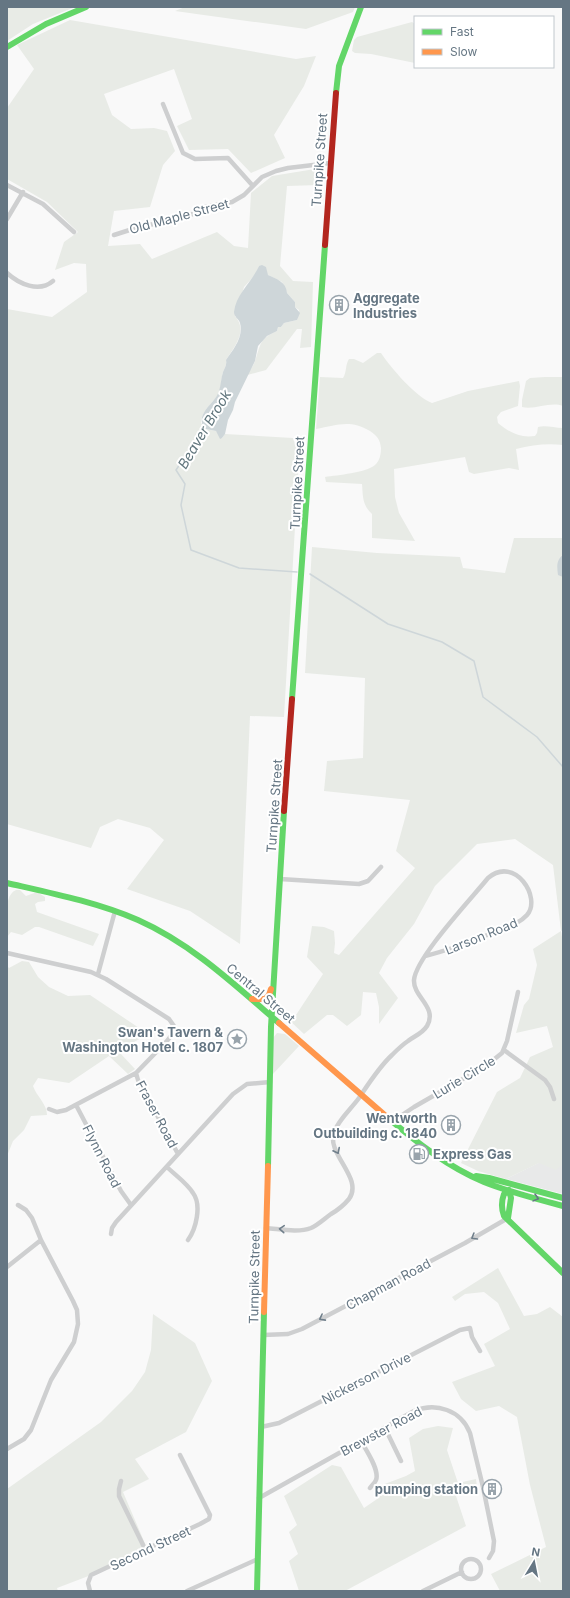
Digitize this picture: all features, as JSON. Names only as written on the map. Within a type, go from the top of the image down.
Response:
[{"type":"street","points":[[7,47],[46,24],[86,7]]},
{"type":"street","name":"Turnpike Street","points":[[257,1591],[272,1016],[280,879],[330,163],[338,74],[343,53],[361,7]]},
{"type":"street","points":[[163,104],[183,153],[195,159],[228,158],[253,186]]},
{"type":"street","name":"Old Maple Street","points":[[114,235],[139,227],[174,220],[199,212],[205,207],[232,202],[244,194],[262,178],[276,171],[288,168],[330,163]]},
{"type":"street","points":[[7,184],[43,204],[74,232]]},
{"type":"street","points":[[7,219],[23,192]]},
{"type":"street","points":[[7,273],[21,282],[37,287],[48,286],[53,281]]},
{"type":"street","points":[[280,879],[359,884],[368,881],[381,867]]},
{"type":"street","name":"Larson Road","points":[[361,1094],[391,1056],[409,1040],[421,1033],[428,1024],[428,1007],[416,988],[414,981],[417,969],[425,956],[437,939],[491,876],[503,872],[512,872],[522,880],[530,894],[531,900],[529,911],[526,916],[513,924],[452,950],[425,956]]},
{"type":"street","name":"Central Street","points":[[7,883],[79,899],[115,911],[145,924],[170,938],[209,965],[252,999],[361,1094],[426,1148],[456,1168],[488,1184],[563,1206]]},
{"type":"street","points":[[98,974],[115,911]]},
{"type":"street","points":[[7,953],[83,969],[98,974],[169,1019],[173,1024],[174,1031],[172,1035],[152,1059],[136,1073],[62,1112],[54,1112],[49,1108]]},
{"type":"street","name":"Turnpike Street","points":[[252,999],[262,1000],[268,997],[275,964]]},
{"type":"street","name":"Lurie Circle","points":[[393,1121],[491,1062],[504,1050],[518,992]]},
{"type":"street","points":[[504,1050],[545,1080],[550,1087],[554,1099]]},
{"type":"street","name":"Fraser Road","points":[[136,1073],[138,1080],[178,1154]]},
{"type":"street","points":[[110,1234],[116,1222],[233,1094],[247,1084],[270,1082]]},
{"type":"street","points":[[266,1228],[302,1230],[311,1228],[342,1207],[353,1194],[353,1188],[348,1172],[334,1146],[333,1140],[337,1126],[361,1094]]},
{"type":"street","name":"Flynn Road","points":[[76,1105],[121,1192],[131,1205]]},
{"type":"street","points":[[167,1167],[189,1188],[196,1197],[197,1208],[195,1227],[188,1240]]},
{"type":"street","name":"Central Street","points":[[471,1175],[489,1178],[563,1198]]},
{"type":"street","points":[[511,1184],[509,1191],[511,1198],[508,1218],[517,1229],[563,1273]]},
{"type":"street","points":[[7,1449],[24,1439],[32,1430],[51,1380],[73,1344],[78,1330],[78,1316],[73,1301],[41,1240],[29,1213],[18,1205]]},
{"type":"street","name":"Chapman Road","points":[[263,1335],[288,1334],[302,1329],[465,1243],[508,1218]]},
{"type":"street","points":[[7,1267],[41,1240]]},
{"type":"street","name":"Nickerson Drive","points":[[261,1427],[279,1423],[456,1332],[470,1328],[472,1337],[480,1351]]},
{"type":"street","name":"Brewster Road","points":[[259,1498],[414,1412],[427,1407],[441,1408],[450,1411],[464,1423],[468,1429],[493,1538],[494,1548],[492,1555],[489,1558]]},
{"type":"street","points":[[385,1428],[401,1461]]},
{"type":"street","points":[[361,1441],[377,1475],[376,1481],[370,1488]]},
{"type":"street","name":"Second Street","points":[[90,1591],[88,1583],[91,1575],[200,1524],[210,1517],[180,1455]]},
{"type":"street","points":[[121,1482],[119,1496],[145,1549]]},
{"type":"street","points":[[187,1591],[258,1559]]},
{"type":"street","points":[[467,1559],[473,1559],[479,1564],[480,1569],[476,1576],[468,1578],[462,1572],[462,1565],[467,1559]]},
{"type":"street","points":[[423,1591],[462,1572]]},
{"type":"shaded area","points":[[7,7],[75,7],[33,24],[7,41]]},
{"type":"shaded area","points":[[185,7],[355,7],[353,12],[306,29],[175,11]]},
{"type":"shaded area","points":[[70,20],[296,59],[316,56],[304,86],[274,135],[285,158],[251,173],[228,149],[189,150],[177,126],[192,119],[174,69],[104,94],[112,115],[131,129],[154,128],[167,131],[175,151],[163,165],[150,207],[114,211],[108,246],[140,244],[152,259],[217,232],[234,246],[248,248],[251,193],[272,176],[321,168],[319,185],[287,186],[280,266],[293,281],[313,282],[311,347],[300,348],[302,329],[297,329],[266,370],[247,375],[254,364],[260,346],[264,340],[277,331],[278,327],[281,327],[284,323],[297,320],[299,310],[295,307],[295,302],[287,293],[282,282],[268,275],[259,266],[255,275],[244,287],[235,316],[240,327],[239,338],[226,360],[219,393],[203,414],[201,423],[206,429],[216,431],[222,438],[225,434],[293,438],[299,458],[284,717],[250,716],[240,944],[190,911],[127,889],[164,840],[150,828],[118,819],[100,827],[91,848],[7,824],[7,309],[52,317],[87,292],[86,264],[74,263],[55,270],[64,242],[78,232],[47,202],[7,179],[7,108],[34,69],[17,45]]},
{"type":"shaded area","points":[[412,22],[414,23],[414,63],[371,54],[355,53],[352,51],[354,40],[357,37]]},
{"type":"shaded area","points":[[262,265],[266,267],[268,275],[278,280],[285,286],[287,293],[295,302],[295,307],[300,313],[297,320],[284,323],[281,327],[278,327],[277,331],[267,336],[258,346],[255,361],[235,402],[228,420],[225,434],[220,439],[216,431],[203,427],[202,416],[217,396],[226,365],[226,360],[235,348],[239,338],[241,328],[234,314],[235,306],[259,266]]},
{"type":"shaded area","points":[[377,353],[381,353],[397,374],[411,388],[432,403],[468,391],[519,381],[518,406],[501,412],[497,417],[498,423],[511,432],[525,436],[535,436],[538,427],[544,426],[563,428],[563,445],[551,444],[528,446],[516,449],[519,470],[509,468],[474,474],[469,472],[465,457],[394,469],[395,497],[399,513],[415,541],[372,538],[372,514],[365,504],[362,484],[326,482],[325,477],[358,472],[371,468],[378,461],[380,455],[381,445],[379,440],[370,431],[356,425],[343,424],[316,429],[320,377],[343,378],[349,359],[354,359],[363,363]]},
{"type":"shaded area","points":[[563,377],[563,406],[553,404],[527,408],[522,407],[526,381],[530,378]]},
{"type":"shaded area","points":[[514,538],[563,538],[563,930],[561,931],[553,865],[515,839],[477,844],[435,886],[414,924],[387,958],[379,973],[398,998],[379,1024],[379,1007],[376,993],[363,992],[361,1015],[347,1026],[333,1015],[327,1015],[304,1034],[289,1020],[296,1015],[323,974],[307,957],[312,926],[324,927],[334,931],[334,953],[339,955],[415,868],[396,851],[410,800],[324,791],[327,761],[363,758],[365,678],[305,673],[312,547],[377,553],[460,557],[463,568],[505,573]]},
{"type":"shaded area","points":[[563,555],[563,577],[558,575],[557,566],[559,559]]},
{"type":"shaded area","points":[[16,890],[20,890],[26,896],[37,892],[45,897],[45,901],[35,904],[37,912],[99,934],[93,946],[39,927],[35,927],[22,935],[11,932],[7,937],[7,904],[12,893]]},
{"type":"shaded area","points":[[561,931],[563,943],[563,1164],[556,1170],[539,1163],[506,1179],[478,1171],[461,1163],[497,1092],[520,1078],[530,1057],[553,1047],[547,1026],[516,1033],[524,1005],[529,999],[537,965],[533,949]]},
{"type":"shaded area","points":[[22,961],[29,962],[38,977],[49,987],[68,996],[90,995],[148,1034],[127,1046],[120,1053],[135,1069],[128,1074],[109,1056],[69,1083],[38,1078],[33,1086],[44,1104],[47,1115],[31,1116],[24,1130],[13,1141],[7,1156],[7,966],[9,968]]},
{"type":"shaded area","points":[[277,1033],[285,1034],[299,1046],[273,1074],[273,1038]]},
{"type":"shaded area","points":[[563,1151],[563,1194],[506,1179]]},
{"type":"shaded area","points":[[498,1268],[524,1316],[537,1314],[550,1307],[563,1317],[563,1591],[500,1591],[491,1574],[546,1547],[530,1485],[517,1417],[499,1406],[476,1411],[461,1399],[452,1382],[495,1366],[484,1344],[510,1329],[498,1303],[484,1292],[465,1294],[455,1301],[452,1297]]},
{"type":"shaded area","points":[[153,1314],[195,1343],[212,1381],[186,1432],[135,1459],[149,1479],[123,1492],[149,1553],[57,1588],[58,1591],[7,1591],[7,1489],[101,1422],[132,1391],[145,1372],[151,1350]]},
{"type":"shaded area","points":[[438,1426],[453,1428],[447,1450],[458,1483],[476,1479],[477,1487],[456,1496],[466,1526],[345,1591],[299,1591],[289,1561],[298,1554],[289,1532],[297,1525],[284,1496],[332,1465],[341,1467],[364,1508],[380,1497],[374,1488],[415,1471],[409,1438],[423,1429]]},
{"type":"waterway","name":"Beaver Brook","points":[[205,427],[176,470],[185,484],[181,505],[191,550],[239,568],[297,572]]},
{"type":"waterway","name":"Beaver Brook","points":[[310,574],[388,624],[442,642],[474,661],[483,697],[537,737],[563,767]]},
{"type":"traffic: fast","points":[[7,47],[46,24],[86,7]]},
{"type":"traffic: fast","points":[[336,93],[339,66],[361,7]]},
{"type":"traffic: fast","points":[[292,699],[325,245]]},
{"type":"traffic: fast","points":[[268,1166],[271,1027],[284,811]]},
{"type":"traffic: fast","points":[[7,883],[73,898],[106,908],[138,920],[158,930],[177,941],[212,966],[279,1023]]},
{"type":"traffic: fast","points":[[387,1117],[409,1136],[433,1153],[471,1176],[503,1189],[563,1206]]},
{"type":"traffic: fast","points":[[476,1176],[489,1178],[563,1198]]},
{"type":"traffic: fast","points":[[508,1218],[511,1198],[509,1190]]},
{"type":"traffic: fast","points":[[509,1191],[504,1194],[502,1200],[504,1216],[563,1273]]},
{"type":"traffic: fast","points":[[257,1591],[264,1312]]},
{"type":"traffic: slow","points":[[252,999],[265,999],[269,995],[271,989]]},
{"type":"traffic: slow","points":[[279,1023],[387,1117]]},
{"type":"traffic: slow","points":[[264,1312],[268,1166]]},
{"type":"traffic: jam","points":[[325,245],[336,93]]},
{"type":"traffic: jam","points":[[284,811],[292,699]]},
{"type":"place","name":"Aggregate Industries","points":[[339,305]]},
{"type":"place","name":"Swan's Tavern & Washington Hotel c. 1807","points":[[237,1039]]},
{"type":"place","name":"Wentworth Outbuilding c. 1840","points":[[451,1125]]},
{"type":"place","name":"Express Gas","points":[[419,1154]]},
{"type":"place","name":"pumping station","points":[[492,1489]]}]
